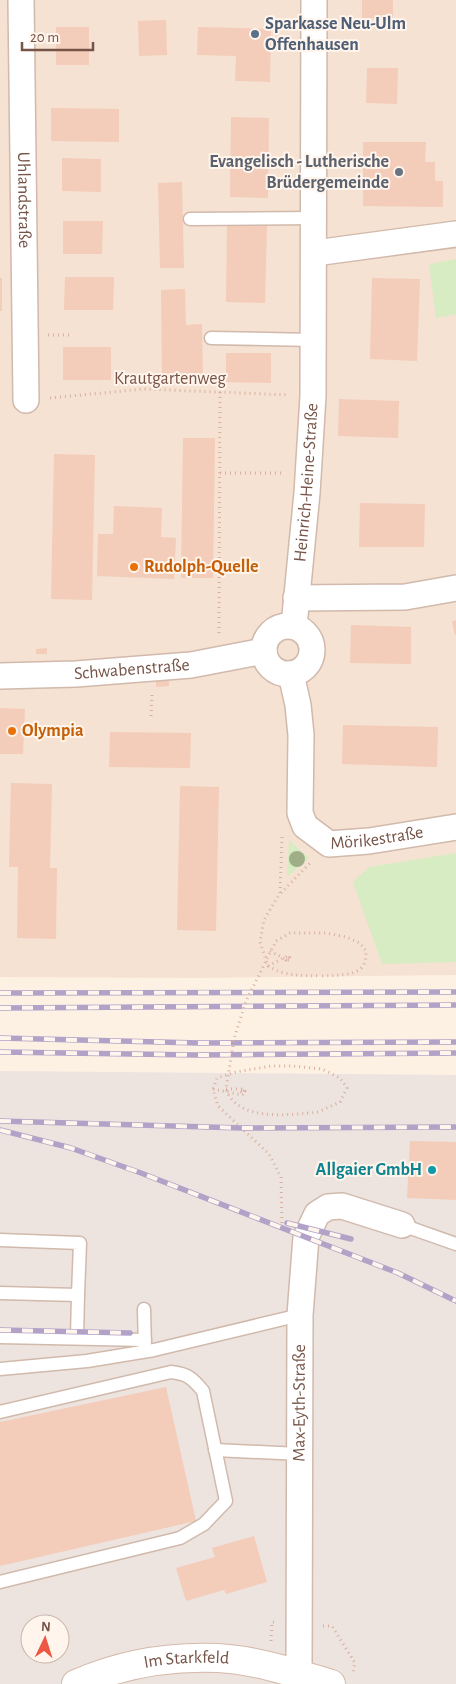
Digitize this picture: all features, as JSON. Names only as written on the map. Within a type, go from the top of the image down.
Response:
[{"type":"main road","name":"Im Starkfeld","points":[[76,1684],[105,1672],[136,1664],[197,1658],[220,1658],[244,1662],[299,1679],[341,1681]]},
{"type":"street","points":[[0,1],[15,0]]},
{"type":"street","name":"Uhlandstraße","points":[[21,0],[26,400]]},
{"type":"street","name":"Heinrich-Heine-Straße","points":[[294,626],[314,396],[314,0]]},
{"type":"street","points":[[315,253],[456,234]]},
{"type":"street","points":[[296,598],[405,597],[456,588]]},
{"type":"street","points":[[294,626],[306,634],[312,648],[312,655],[304,668],[290,674],[283,673],[270,665],[264,651],[265,643],[273,631],[280,627],[294,626]]},
{"type":"street","name":"Schwabenstraße","points":[[0,676],[93,673],[191,664],[264,651]]},
{"type":"street","name":"Mörikestraße","points":[[290,674],[298,705],[301,735],[300,813],[305,826],[329,844],[369,841],[456,827]]},
{"type":"street","name":"Max-Eyth-Straße","points":[[299,1679],[300,1316],[306,1237],[317,1214],[328,1207],[342,1206],[402,1225]]},
{"type":"lane","points":[[190,219],[314,218]]},
{"type":"lane","points":[[211,338],[314,340]]},
{"type":"lane","points":[[402,1225],[456,1244]]},
{"type":"lane","points":[[0,1240],[80,1243],[77,1338]]},
{"type":"lane","points":[[0,1293],[78,1295]]},
{"type":"lane","points":[[144,1308],[145,1346]]},
{"type":"lane","points":[[0,1369],[87,1361],[145,1346],[300,1316]]},
{"type":"lane","points":[[0,1337],[77,1338],[145,1346]]},
{"type":"lane","points":[[0,1412],[171,1372],[183,1373],[192,1379],[203,1391],[226,1501],[204,1524],[180,1538],[0,1582]]},
{"type":"lane","points":[[215,1450],[300,1454]]},
{"type":"path","name":"Krautgartenweg","points":[[26,400],[144,389],[314,396]]},
{"type":"path","points":[[220,392],[219,633],[235,656]]},
{"type":"path","points":[[220,473],[308,473]]},
{"type":"path","points":[[151,716],[152,695]]},
{"type":"path","points":[[280,893],[282,835]]},
{"type":"path","points":[[282,1236],[281,1177],[269,1154],[218,1106],[213,1088],[217,1078],[270,1066],[322,1069],[340,1078],[347,1088],[340,1102],[318,1112],[291,1115],[266,1114],[238,1107],[228,1095],[226,1089],[234,1039],[246,1000],[270,952],[276,941],[290,933],[326,933],[346,936],[360,943],[366,951],[364,965],[357,971],[348,974],[313,976],[278,972],[268,966],[260,942],[264,920],[280,893],[329,844]]},
{"type":"path","points":[[268,966],[287,956],[289,956],[290,957],[290,959],[289,960],[286,960],[286,959],[286,958],[287,956],[289,956],[290,958],[290,960],[288,960],[287,960],[278,956],[270,952]]},
{"type":"path","points":[[213,1088],[242,1095],[245,1093],[245,1091],[243,1089],[240,1091],[241,1093],[245,1092],[245,1091],[244,1089],[233,1089],[226,1089]]},
{"type":"path","points":[[332,1626],[355,1663],[341,1681]]},
{"type":"shaded area","points":[[0,0],[456,0],[456,975],[199,978],[0,977]]},
{"type":"shaded area","points":[[0,1071],[456,1075],[456,1684],[0,1684]]},
{"type":"green space","points":[[456,259],[456,314],[436,318],[429,264]]},
{"type":"green space","points":[[289,840],[309,858],[287,877]]},
{"type":"green space","points":[[456,853],[456,962],[382,964],[353,882],[369,867]]},
{"type":"building","points":[[362,0],[393,0],[393,18],[362,18]]},
{"type":"building","points":[[166,20],[167,55],[139,56],[138,21]]},
{"type":"building","points":[[56,27],[89,27],[89,65],[56,65]]},
{"type":"building","points":[[198,27],[271,29],[270,82],[235,81],[236,56],[197,55]]},
{"type":"building","points":[[367,68],[398,68],[397,104],[366,103]]},
{"type":"building","points":[[51,108],[119,109],[119,142],[51,141]]},
{"type":"building","points":[[231,117],[269,118],[268,198],[230,197]]},
{"type":"building","name":"Evangelisch - Lutherische Brüdergemeinde","points":[[363,142],[426,142],[425,162],[435,162],[435,181],[443,181],[443,207],[363,206]]},
{"type":"building","points":[[62,158],[101,159],[101,192],[62,191]]},
{"type":"building","points":[[182,182],[184,268],[160,268],[158,183]]},
{"type":"building","points":[[63,221],[103,221],[102,254],[63,254]]},
{"type":"building","points":[[227,225],[267,226],[265,303],[226,302]]},
{"type":"building","points":[[65,277],[114,277],[113,310],[64,310]]},
{"type":"building","points":[[0,278],[2,278],[2,311],[0,311]]},
{"type":"building","points":[[372,278],[420,279],[417,361],[370,359]]},
{"type":"building","points":[[185,289],[186,325],[202,324],[203,381],[162,381],[161,290]]},
{"type":"building","points":[[63,347],[111,347],[111,380],[63,380]]},
{"type":"building","points":[[226,353],[271,353],[271,383],[226,382]]},
{"type":"building","points":[[339,399],[399,401],[398,438],[338,436]]},
{"type":"building","points":[[183,438],[215,438],[213,578],[181,578]]},
{"type":"building","points":[[54,454],[95,455],[92,600],[51,599]]},
{"type":"building","points":[[360,503],[425,504],[424,547],[359,547]]},
{"type":"building","points":[[114,506],[162,508],[161,537],[176,538],[174,579],[97,576],[98,534],[113,534]]},
{"type":"building","points":[[456,620],[456,635],[455,635],[452,622]]},
{"type":"building","points":[[351,625],[411,627],[411,664],[350,663]]},
{"type":"building","points":[[47,648],[47,654],[36,654],[36,649]]},
{"type":"building","points":[[156,681],[169,681],[169,686],[156,687]]},
{"type":"building","name":"Olympia","points":[[0,708],[25,709],[23,754],[0,754]]},
{"type":"building","points":[[343,725],[438,727],[437,767],[342,764]]},
{"type":"building","points":[[110,732],[191,733],[190,768],[109,767]]},
{"type":"building","points":[[11,783],[52,784],[50,868],[57,868],[56,939],[17,938],[18,867],[9,867]]},
{"type":"building","points":[[180,786],[219,787],[216,931],[177,930]]},
{"type":"building","name":"Allgaier GmbH","points":[[410,1141],[456,1142],[456,1200],[407,1198]]},
{"type":"building","points":[[166,1387],[196,1521],[0,1566],[0,1422]]},
{"type":"building","points":[[254,1536],[267,1582],[226,1594],[224,1590],[186,1601],[176,1568],[215,1557],[212,1548]]},
{"type":"railway","points":[[0,993],[456,992]]},
{"type":"railway","points":[[0,1008],[456,1005]]},
{"type":"railway","points":[[0,1038],[199,1043],[456,1042]]},
{"type":"railway","points":[[0,1052],[197,1055],[456,1053]]},
{"type":"railway","points":[[0,1121],[242,1128],[456,1127]]},
{"type":"railway","points":[[0,1130],[71,1148],[141,1173],[398,1273],[456,1301]]},
{"type":"railway","points":[[287,1223],[351,1239]]},
{"type":"railway","points":[[0,1330],[130,1333]]},
{"type":"place","name":"Sparkasse Neu-Ulm Offenhausen","points":[[255,34]]},
{"type":"place","name":"Evangelisch - Lutherische Brüdergemeinde","points":[[399,172]]},
{"type":"place","name":"Rudolph-Quelle","points":[[134,567]]},
{"type":"place","name":"Olympia","points":[[12,731]]},
{"type":"place","name":"Allgaier GmbH","points":[[432,1170]]}]
